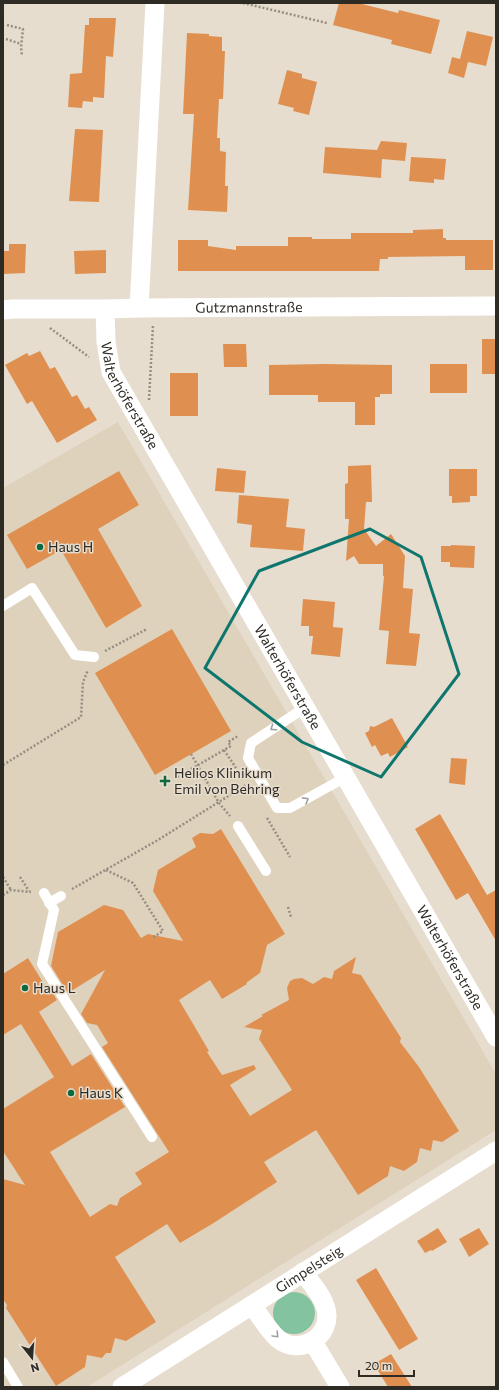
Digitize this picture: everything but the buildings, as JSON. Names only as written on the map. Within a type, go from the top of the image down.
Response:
[{"type":"street","points":[[139,308],[155,3]]},
{"type":"street","name":"Gutzmannstraße","points":[[3,310],[496,306]]},
{"type":"street","name":"Walterhöferstraße","points":[[105,309],[106,342],[111,372],[496,1037]]},
{"type":"street","name":"Gimpelsteig","points":[[122,1387],[496,1151]]},
{"type":"street","points":[[252,1304],[279,1340],[296,1346],[313,1342],[325,1327],[327,1318],[326,1309],[322,1300],[303,1272]]},
{"type":"street","points":[[313,1342],[340,1387]]},
{"type":"lane","points":[[3,606],[32,588],[75,655],[94,658]]},
{"type":"lane","points":[[306,707],[251,743],[248,758],[277,808],[290,808],[346,777]]},
{"type":"lane","points":[[238,826],[266,871]]},
{"type":"lane","points":[[44,893],[54,910],[42,964],[152,1137]]},
{"type":"lane","points":[[49,903],[61,896]]},
{"type":"lane","points":[[3,1362],[18,1387]]},
{"type":"path","points":[[244,3],[327,23]]},
{"type":"path","points":[[7,25],[23,29],[21,44],[22,56]]},
{"type":"path","points":[[6,39],[21,44]]},
{"type":"path","points":[[149,401],[153,322]]},
{"type":"path","points":[[49,327],[91,359]]},
{"type":"path","points":[[3,765],[81,717],[83,682],[94,658],[147,629]]},
{"type":"path","points":[[177,777],[231,746],[228,742],[241,734]]},
{"type":"path","points":[[191,754],[219,803]]},
{"type":"path","points":[[61,896],[158,840],[246,785]]},
{"type":"path","points":[[106,870],[133,883],[163,931],[152,938]]},
{"type":"path","points":[[20,876],[29,892]]},
{"type":"path","points":[[3,877],[11,890]]},
{"type":"path","points":[[3,895],[11,890],[44,893]]},
{"type":"path","points":[[288,907],[291,917]]},
{"type":"highlighted area","points":[[370,529],[421,557],[459,674],[381,777],[302,742],[205,668],[259,571]]},
{"type":"shaded area","name":"Helios Klinikum Emil von Behring","points":[[118,422],[496,1074],[496,1130],[87,1387],[3,1387],[3,488]]},
{"type":"green space","points":[[294,1292],[309,1298],[315,1313],[309,1328],[294,1334],[279,1328],[273,1313],[279,1298]]},
{"type":"place","name":"Haus H","points":[[40,547]]},
{"type":"place","name":"Helios Klinikum Emil von Behring","points":[[165,781]]},
{"type":"place","name":"Haus L","points":[[25,988]]},
{"type":"place","name":"Haus K","points":[[71,1093]]}]
